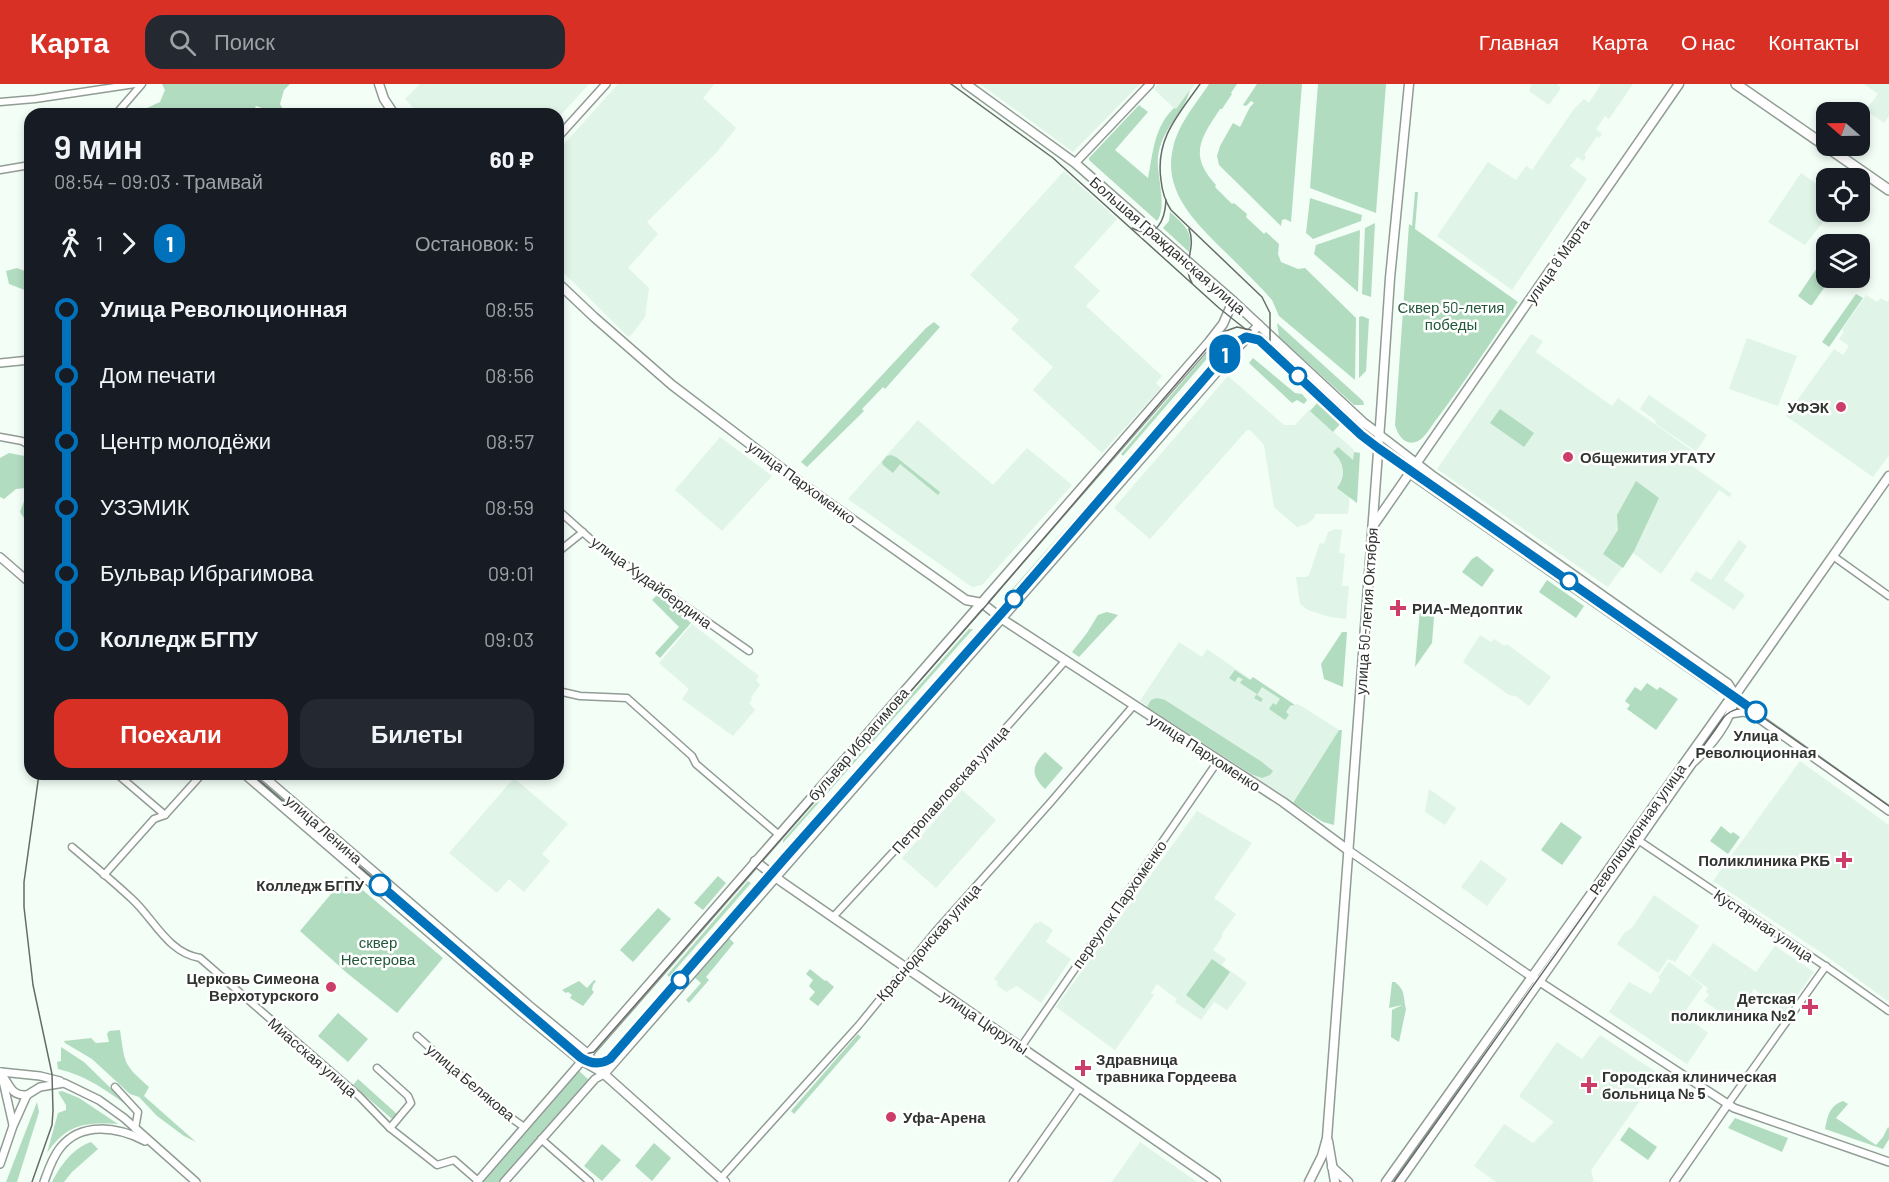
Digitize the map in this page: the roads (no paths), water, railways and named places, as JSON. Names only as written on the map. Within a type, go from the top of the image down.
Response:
[{"type":"main road","points":[[379,84],[390,108]]},
{"type":"main road","name":"Большая Гражданская улица","points":[[966,84],[1075,163],[1379,434]]},
{"type":"main road","name":"улица 50-летия Октября","points":[[1309,1182],[1322,1156],[1327,1138],[1390,278],[1409,84]]},
{"type":"main road","name":"улица 8 Марта","points":[[1372,526],[1679,84]]},
{"type":"main road","points":[[1736,84],[1889,190]]},
{"type":"main road","name":"улица Пархоменко","points":[[564,289],[672,385],[783,470],[966,600],[982,603],[1002,619],[1283,802],[1348,850]]},
{"type":"main road","name":"бульвар Ибрагимова","points":[[581,1062],[1209,342],[1223,324],[1233,302]]},
{"type":"main road","name":"бульвар Ибрагимова","points":[[604,1074],[1259,325]]},
{"type":"main road","name":"Революционная улица","points":[[1386,1182],[1535,979],[1727,703],[1736,695],[1889,476]]},
{"type":"main road","points":[[1399,1182],[1535,979],[1692,763],[1704,752],[1730,714],[1736,695]]},
{"type":"main road","name":"улица Цюрупы","points":[[755,861],[774,877],[1216,1182]]},
{"type":"main road","name":"улица Ленина","points":[[604,1074],[723,1180]]},
{"type":"main road","name":"улица 50-летия Октября","points":[[1327,1138],[1335,1182]]},
{"type":"main road","points":[[1332,1167],[1348,1182]]},
{"type":"street","points":[[0,102],[135,84]]},
{"type":"street","points":[[121,108],[142,84]]},
{"type":"street","points":[[564,130],[606,84]]},
{"type":"street","points":[[1075,163],[1150,84]]},
{"type":"street","points":[[0,170],[24,166]]},
{"type":"street","points":[[0,363],[24,361]]},
{"type":"street","name":"Большая Гражданская улица","points":[[1379,434],[1431,474],[1728,683],[1743,707],[1753,714]]},
{"type":"street","points":[[0,437],[24,442]]},
{"type":"street","points":[[1410,474],[1719,690],[1736,695]]},
{"type":"street","name":"улица Худайбердина","points":[[564,515],[596,544],[749,651]]},
{"type":"street","points":[[564,547],[583,532]]},
{"type":"street","points":[[1833,556],[1889,596]]},
{"type":"street","points":[[0,557],[24,578]]},
{"type":"street","name":"Петропавловская улица","points":[[833,917],[959,782],[1066,660]]},
{"type":"street","points":[[564,692],[580,696],[627,698],[692,756],[696,764],[778,834]]},
{"type":"street","name":"Краснодонская улица","points":[[723,1180],[1134,705]]},
{"type":"street","points":[[1730,714],[1743,712],[1753,714],[1889,811]]},
{"type":"street","name":"переулок Пархоменко","points":[[1021,1047],[1218,761]]},
{"type":"street","points":[[124,780],[165,815]]},
{"type":"street","points":[[104,875],[154,819],[165,815],[197,780]]},
{"type":"street","name":"улица Ленина","points":[[251,780],[522,1013],[581,1062],[604,1074]]},
{"type":"street","name":"улица Ленина","points":[[268,780],[588,1054],[604,1074]]},
{"type":"street","name":"Кустарная улица","points":[[1638,840],[1889,1011]]},
{"type":"street","name":"Миасская улица","points":[[72,847],[141,908],[160,933],[187,956],[200,958],[359,1096],[390,1128],[437,1165],[454,1160],[478,1181]]},
{"type":"street","name":"улица Пархоменко","points":[[1348,850],[1535,979],[1734,1108],[1889,1162]]},
{"type":"street","points":[[401,909],[407,901]]},
{"type":"street","points":[[452,952],[458,944]]},
{"type":"street","points":[[475,973],[482,965]]},
{"type":"street","points":[[1674,1182],[1826,966]]},
{"type":"street","points":[[522,1013],[529,1005]]},
{"type":"street","name":"улица Белякова","points":[[417,1036],[498,1108],[524,1127]]},
{"type":"street","name":"бульвар Ибрагимова","points":[[478,1181],[581,1062]]},
{"type":"street","points":[[377,1068],[408,1096],[411,1104],[390,1128]]},
{"type":"street","points":[[0,1071],[40,1076],[64,1083],[99,1100],[135,1128],[196,1182]]},
{"type":"street","points":[[0,1071],[13,1092],[20,1095],[27,1095],[40,1087],[64,1083]]},
{"type":"street","points":[[0,1071],[13,1126]]},
{"type":"street","name":"бульвар Ибрагимова","points":[[504,1182],[595,1079],[604,1074]]},
{"type":"street","points":[[115,1087],[138,1112],[135,1128]]},
{"type":"street","points":[[1013,1182],[1080,1087]]},
{"type":"street","points":[[0,1164],[27,1095]]},
{"type":"street","points":[[44,1182],[60,1148],[71,1137],[82,1131],[116,1130],[153,1144]]},
{"type":"street","points":[[541,1139],[590,1182]]},
{"type":"tram line","points":[[951,84],[1053,158],[1219,308],[1259,340],[1363,436],[1889,806]]},
{"type":"tram line","points":[[1200,84],[1176,117],[1165,140],[1160,165],[1163,192],[1171,210],[1262,297],[1270,313],[1270,346],[1274,354]]},
{"type":"tram line","points":[[1132,228],[1148,232],[1158,226],[1164,215],[1166,200]]},
{"type":"tram line","points":[[1189,229],[1191,243],[1188,269],[1192,283]]},
{"type":"tram line","points":[[577,1049],[586,1054],[594,1052],[990,601],[1220,333],[1237,327],[1251,330]]},
{"type":"tram line","points":[[259,780],[580,1057],[593,1063],[606,1061],[614,1056],[1234,344],[1246,337],[1259,340]]},
{"type":"tram line","name":"1","points":[[380,885],[583,1060],[606,1062],[615,1056],[1234,344],[1246,337],[1259,340],[1378,448],[1756,712]]},
{"type":"tram line","points":[[1394,1182],[1724,717],[1737,709],[1753,711]]},
{"type":"tram line","points":[[32,1182],[52,1125],[53,1111],[52,1074],[33,985],[24,907],[24,882],[38,780]]},
{"type":"place","name":"УФЭК","points":[[1841,407]]},
{"type":"place","name":"Общежития УГАТУ","points":[[1568,457]]},
{"type":"place","name":"РИА-Медоптик","points":[[1398,608]]},
{"type":"place","name":"Улица Революционная","points":[[1756,712]]},
{"type":"place","name":"Поликлиника РКБ","points":[[1844,860]]},
{"type":"place","name":"Колледж БГПУ","points":[[380,885]]},
{"type":"place","name":"Церковь Симеона Верхотурского","points":[[331,987]]},
{"type":"place","name":"Детская поликлиника №2","points":[[1810,1007]]},
{"type":"place","name":"Здравница травника Гордеева","points":[[1083,1068]]},
{"type":"place","name":"Городская клиническая больница № 5","points":[[1589,1085]]},
{"type":"place","name":"Уфа-Арена","points":[[891,1117]]},
{"type":"park label","name":"Сквер 50-летия победы","points":[[1451,316]]},
{"type":"park label","name":"сквер Нестерова","points":[[378,950]]}]
